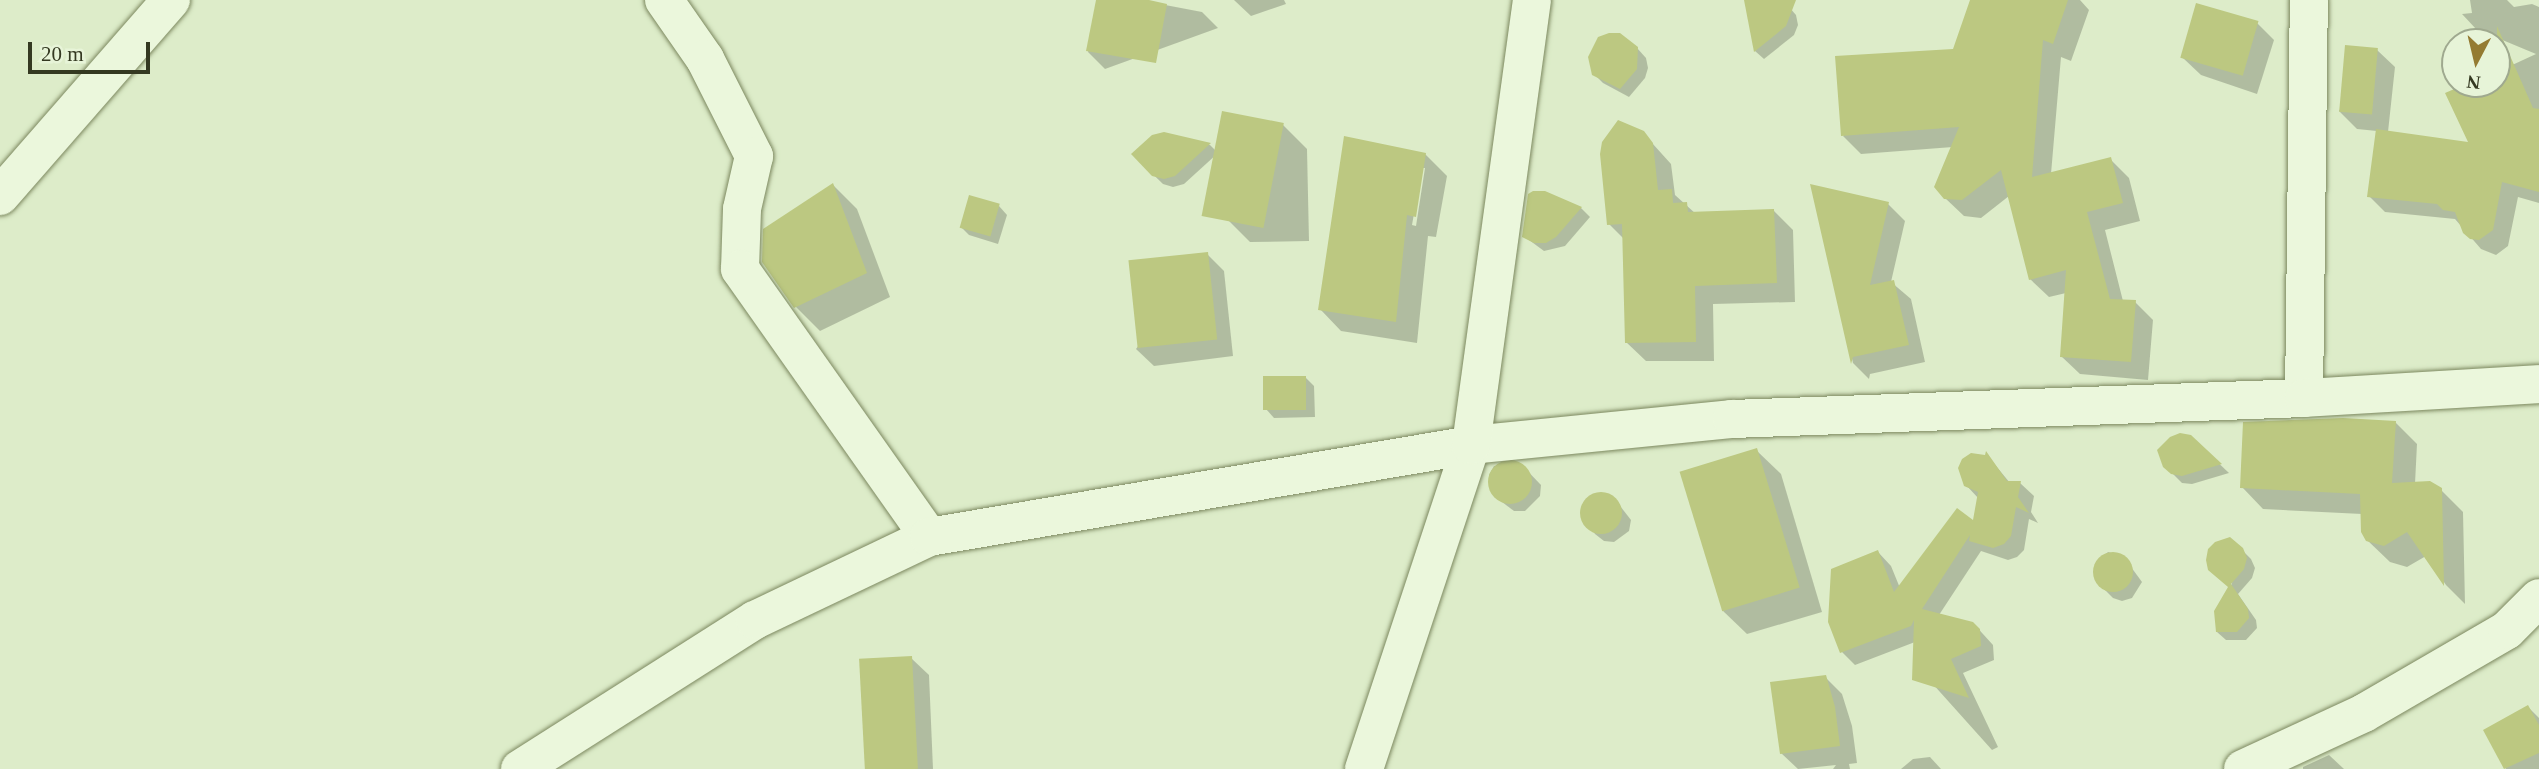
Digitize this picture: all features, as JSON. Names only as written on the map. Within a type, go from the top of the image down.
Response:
[{"type":"street","points":[[0,196],[171,0]]},
{"type":"street","points":[[664,0],[705,60],[754,156],[742,209],[740,269],[929,537]]},
{"type":"street","points":[[1364,769],[1471,445],[1532,0]]},
{"type":"street","points":[[2304,398],[2309,0]]},
{"type":"street","points":[[520,769],[755,620],[929,537],[1471,445],[1732,419],[2304,398],[2539,384]]},
{"type":"street","points":[[2243,769],[2376,706],[2507,630],[2539,598]]},
{"type":"building","points":[[1096,0],[1149,0],[1167,4],[1156,63],[1086,51]]},
{"type":"building","points":[[1744,0],[1796,0],[1786,26],[1754,52]]},
{"type":"building","points":[[1970,0],[2068,0],[2053,44],[2043,40],[2032,177],[2111,157],[2123,203],[2087,212],[2110,299],[2136,300],[2131,362],[2060,357],[2066,270],[2029,280],[2001,170],[1962,200],[1944,199],[1934,187],[1959,127],[1841,136],[1835,56],[1953,49]]},
{"type":"building","points":[[2196,3],[2258,21],[2243,76],[2180,58]]},
{"type":"building","points":[[1620,33],[1638,47],[1637,69],[1620,89],[1592,75],[1588,57],[1598,37]]},
{"type":"building","points":[[2345,45],[2378,48],[2372,115],[2339,112]]},
{"type":"building","points":[[2511,58],[2533,108],[2539,109],[2539,192],[2502,182],[2493,230],[2479,240],[2470,239],[2463,233],[2455,212],[2443,210],[2437,204],[2367,197],[2376,129],[2468,142],[2447,98],[2511,98]]},
{"type":"building","points":[[1222,111],[1284,123],[1263,228],[1202,216]]},
{"type":"building","points":[[1618,120],[1644,131],[1653,143],[1658,190],[1672,189],[1673,203],[1687,202],[1688,212],[1774,209],[1777,283],[1695,286],[1696,342],[1625,343],[1622,224],[1607,225],[1600,154],[1602,142]]},
{"type":"building","points":[[1164,132],[1211,143],[1175,176],[1164,179],[1152,176],[1131,154],[1152,135]]},
{"type":"building","points":[[1344,136],[1426,153],[1416,217],[1407,215],[1396,322],[1318,310]]},
{"type":"building","points":[[833,183],[867,273],[794,308],[762,262],[763,229]]},
{"type":"building","points":[[1810,184],[1889,202],[1870,285],[1894,280],[1909,345],[1853,357],[1851,364]]},
{"type":"building","points":[[1545,191],[1582,207],[1556,237],[1546,243],[1534,243],[1522,237],[1528,194]]},
{"type":"building","points":[[969,195],[1000,204],[990,237],[960,228]]},
{"type":"building","points":[[1208,252],[1217,340],[1138,348],[1128,260]]},
{"type":"building","points":[[1263,376],[1306,376],[1306,410],[1263,410]]},
{"type":"building","points":[[2343,418],[2396,421],[2392,483],[2430,481],[2442,488],[2444,586],[2407,532],[2384,546],[2366,541],[2361,532],[2360,494],[2240,488],[2243,422]]},
{"type":"building","points":[[2180,433],[2191,435],[2222,464],[2182,476],[2171,474],[2163,467],[2157,450],[2170,437]]},
{"type":"building","points":[[1757,448],[1800,588],[1722,611],[1680,472]]},
{"type":"building","points":[[1986,451],[2007,481],[2021,481],[2018,497],[2029,513],[2016,507],[2011,536],[2004,544],[1993,548],[1969,541],[1970,535],[1922,609],[1973,622],[1980,629],[1981,646],[1951,659],[1969,698],[1912,680],[1914,620],[1911,626],[1840,653],[1828,622],[1831,569],[1878,550],[1894,592],[1957,508],[1973,520],[1978,492],[1964,486],[1958,468],[1962,459],[1971,453],[1985,455]]},
{"type":"building","points":[[1510,460],[1526,466],[1532,482],[1526,498],[1510,504],[1494,498],[1488,482],[1494,466]]},
{"type":"building","points":[[1601,492],[1616,498],[1622,513],[1616,528],[1601,534],[1586,528],[1580,513],[1586,498]]},
{"type":"building","points":[[2230,537],[2243,548],[2247,558],[2244,569],[2231,584],[2248,609],[2249,618],[2237,632],[2216,632],[2214,611],[2228,587],[2208,570],[2206,560],[2208,549],[2215,542]]},
{"type":"building","points":[[2113,552],[2121,553],[2127,558],[2132,564],[2132,580],[2127,586],[2121,591],[2113,592],[2105,591],[2099,586],[2094,580],[2093,572],[2094,564],[2099,558],[2105,553]]},
{"type":"building","points":[[912,656],[918,769],[865,769],[859,659]]},
{"type":"building","points":[[1826,675],[1835,707],[1840,746],[1780,754],[1770,682]]},
{"type":"building","points":[[2528,705],[2539,725],[2539,753],[2504,769],[2483,730]]}]
